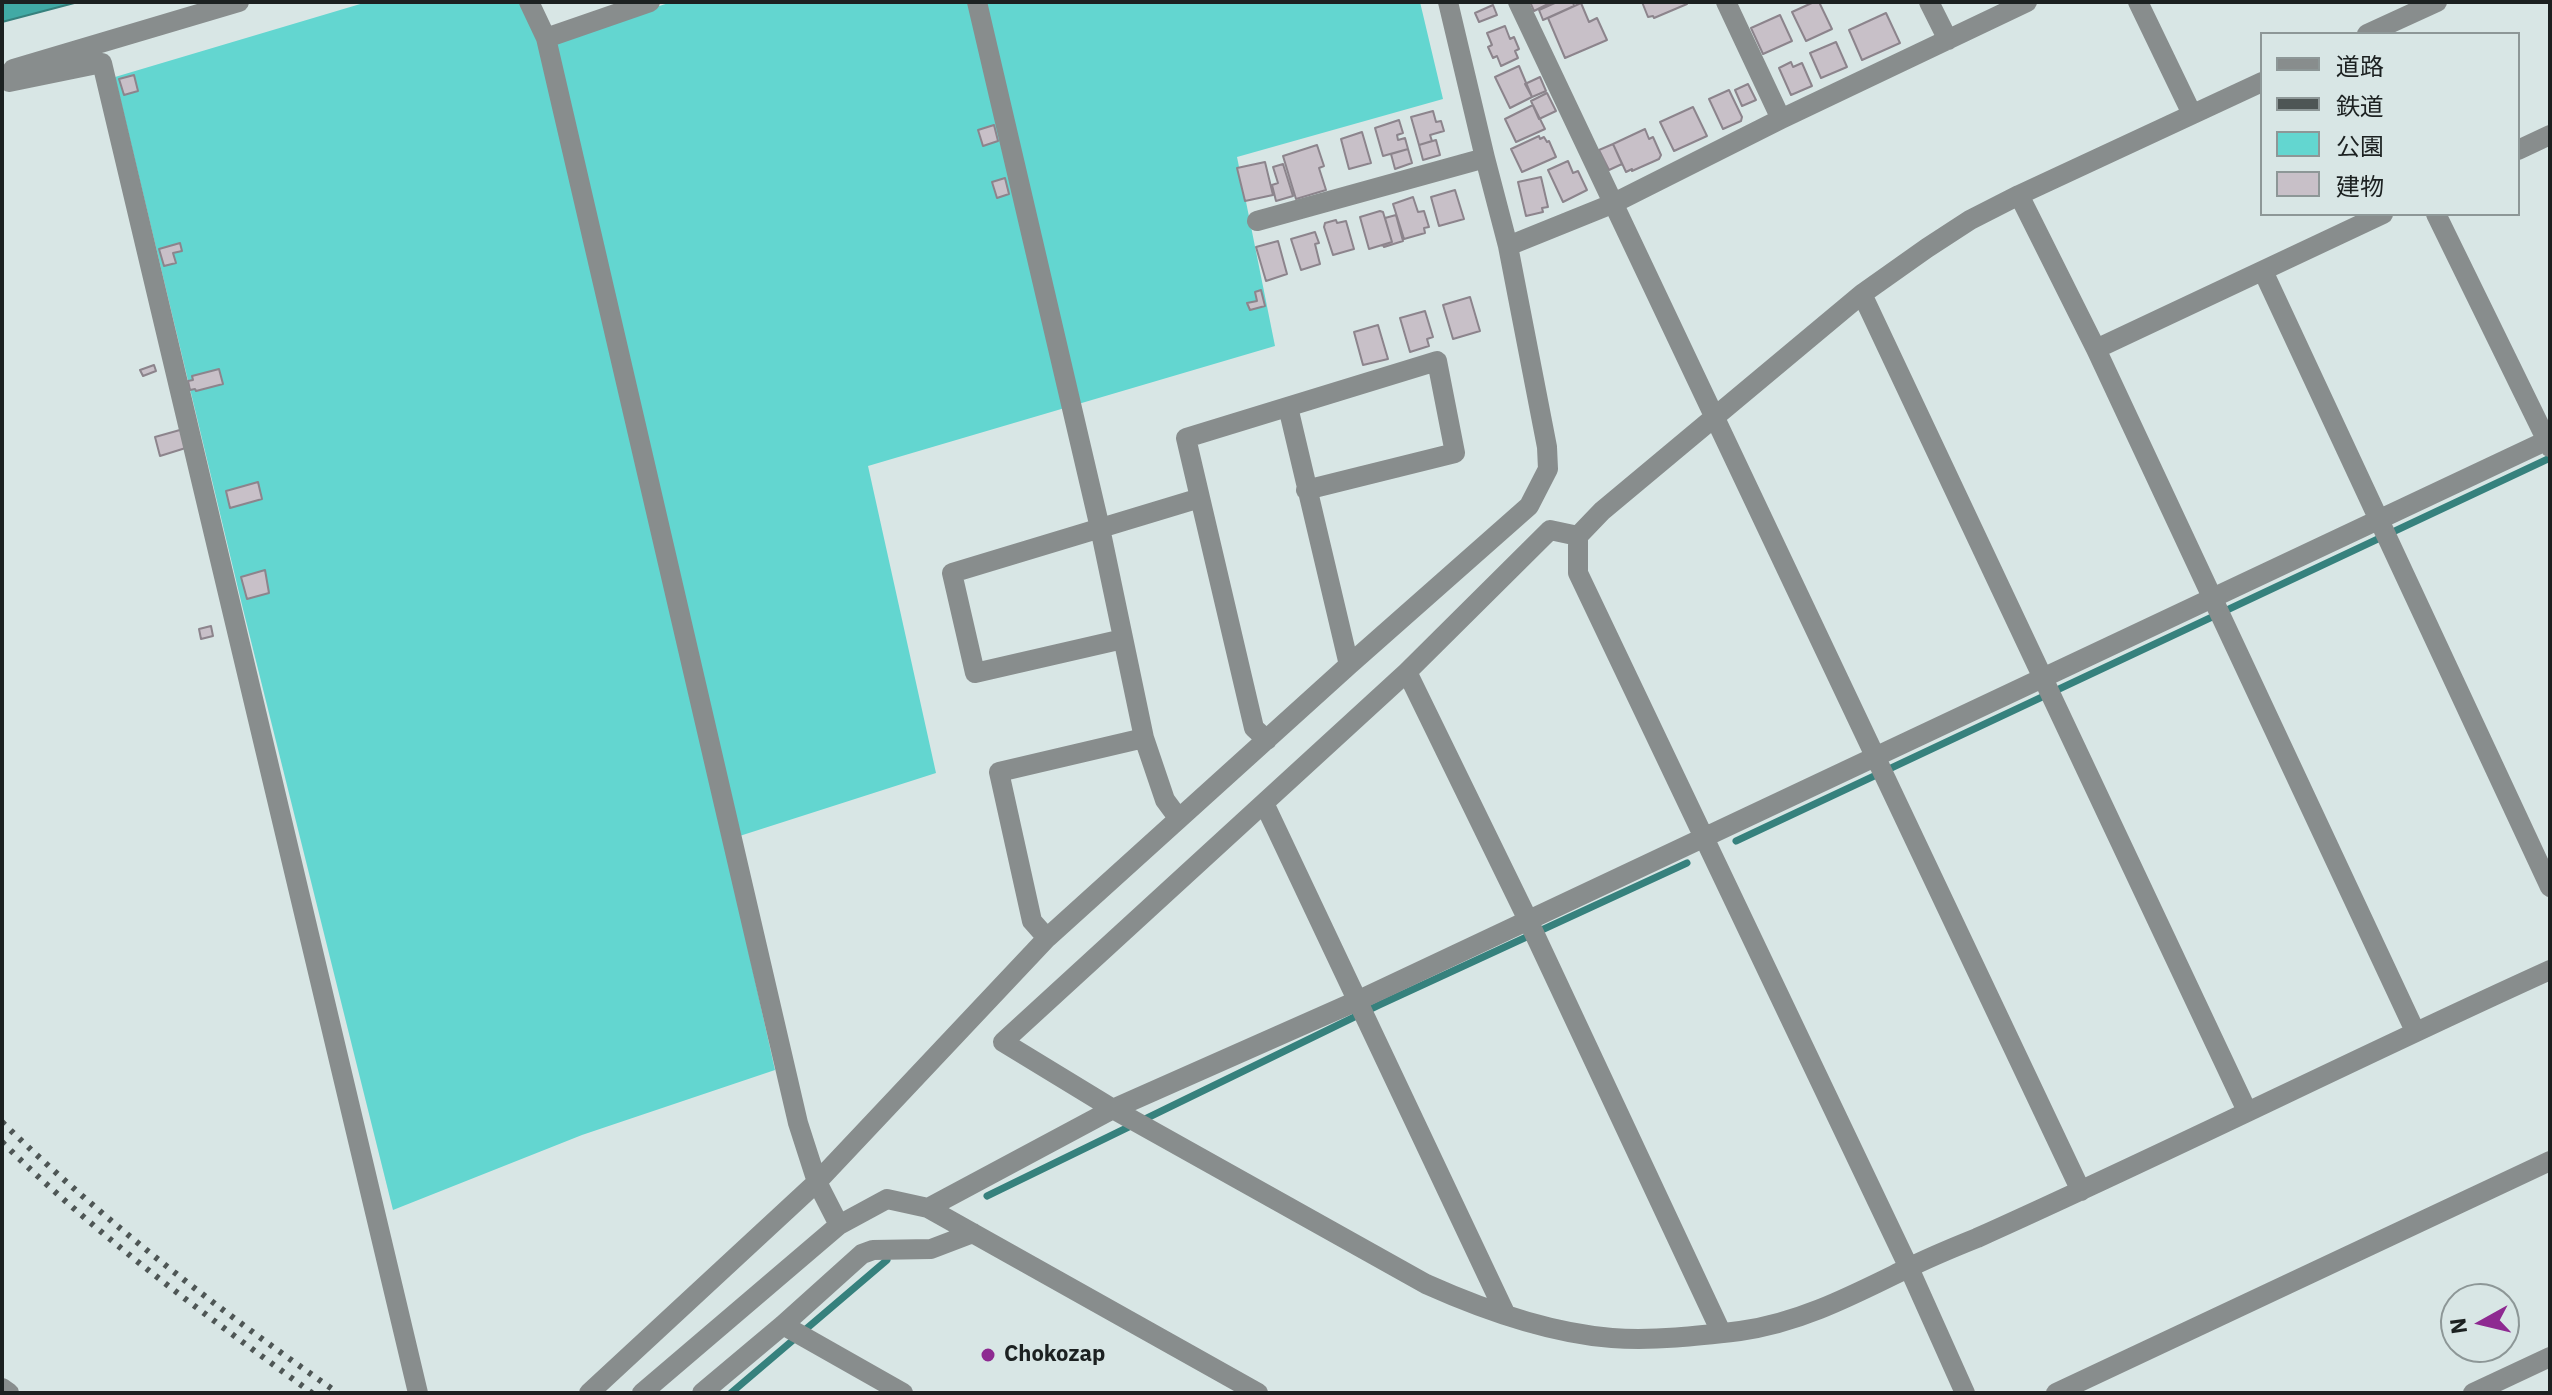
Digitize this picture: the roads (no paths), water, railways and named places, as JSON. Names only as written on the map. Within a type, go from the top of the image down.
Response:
[{"type":"street","points":[[239,2],[2,74],[9,82],[102,63],[418,1393]]},
{"type":"street","points":[[529,2],[546,38],[798,1123],[817,1182],[839,1225]]},
{"type":"street","points":[[546,38],[650,2]]},
{"type":"street","points":[[977,2],[1100,528],[1144,738],[1165,800],[1179,819]]},
{"type":"street","points":[[589,1393],[817,1182],[1047,938],[1529,506],[1548,469],[1547,447],[1508,246],[1448,2]]},
{"type":"street","points":[[1518,2],[2081,1191]]},
{"type":"street","points":[[1726,2],[1781,119]]},
{"type":"street","points":[[1929,2],[1948,40]]},
{"type":"street","points":[[1508,246],[1612,204],[1781,119],[2027,2]]},
{"type":"street","points":[[2138,2],[2192,114]]},
{"type":"street","points":[[2371,32],[2437,2]]},
{"type":"street","points":[[1965,1393],[1909,1268],[1578,573],[1578,536],[1602,511],[1862,294],[1959,227],[2019,195],[2260,83]]},
{"type":"street","points":[[2520,149],[2550,135]]},
{"type":"street","points":[[1257,221],[1485,158]]},
{"type":"street","points":[[2019,195],[2096,349],[2415,1031]]},
{"type":"street","points":[[2096,349],[2379,216]]},
{"type":"street","points":[[928,1208],[1120,1114],[1363,1009],[1532,930],[1703,838],[1880,767],[2383,530],[2549,442],[2437,216]]},
{"type":"street","points":[[2263,271],[2550,887]]},
{"type":"street","points":[[1862,294],[2247,1111]]},
{"type":"street","points":[[1267,740],[1254,728],[1186,438],[1437,361],[1455,453],[1306,490]]},
{"type":"street","points":[[1288,407],[1349,665]]},
{"type":"street","points":[[1123,639],[975,673],[952,573],[1200,498]]},
{"type":"street","points":[[1529,506],[1550,530],[1578,536]]},
{"type":"street","points":[[1550,530],[1407,672],[1003,1042],[1120,1114],[1426,1284],[1471,1304],[1563,1330],[1611,1338],[1673,1338],[1742,1331],[1825,1309],[2550,970]]},
{"type":"street","points":[[1407,672],[1721,1332]]},
{"type":"street","points":[[1047,938],[1032,921],[999,772],[1144,738]]},
{"type":"street","points":[[1264,803],[1506,1315]]},
{"type":"street","points":[[2056,1393],[2550,1161]]},
{"type":"street","points":[[642,1393],[839,1225],[887,1199],[928,1208],[1258,1393]]},
{"type":"street","points":[[702,1393],[789,1328],[862,1254],[873,1250],[931,1249],[973,1233]]},
{"type":"street","points":[[789,1328],[903,1393]]},
{"type":"street","points":[[2473,1393],[2550,1357]]},
{"type":"street","points":[[2,1388],[9,1393]]},
{"type":"waterway","points":[[1736,841],[2550,458]]},
{"type":"waterway","points":[[987,1196],[1379,1005],[1687,863]]},
{"type":"waterway","points":[[731,1393],[887,1260]]},
{"type":"railway","points":[[2,1122],[165,1265],[338,1393]]},
{"type":"railway","points":[[2,1142],[113,1242],[312,1393]]},
{"type":"place","name":"Chokozap","points":[[988,1355]]}]
